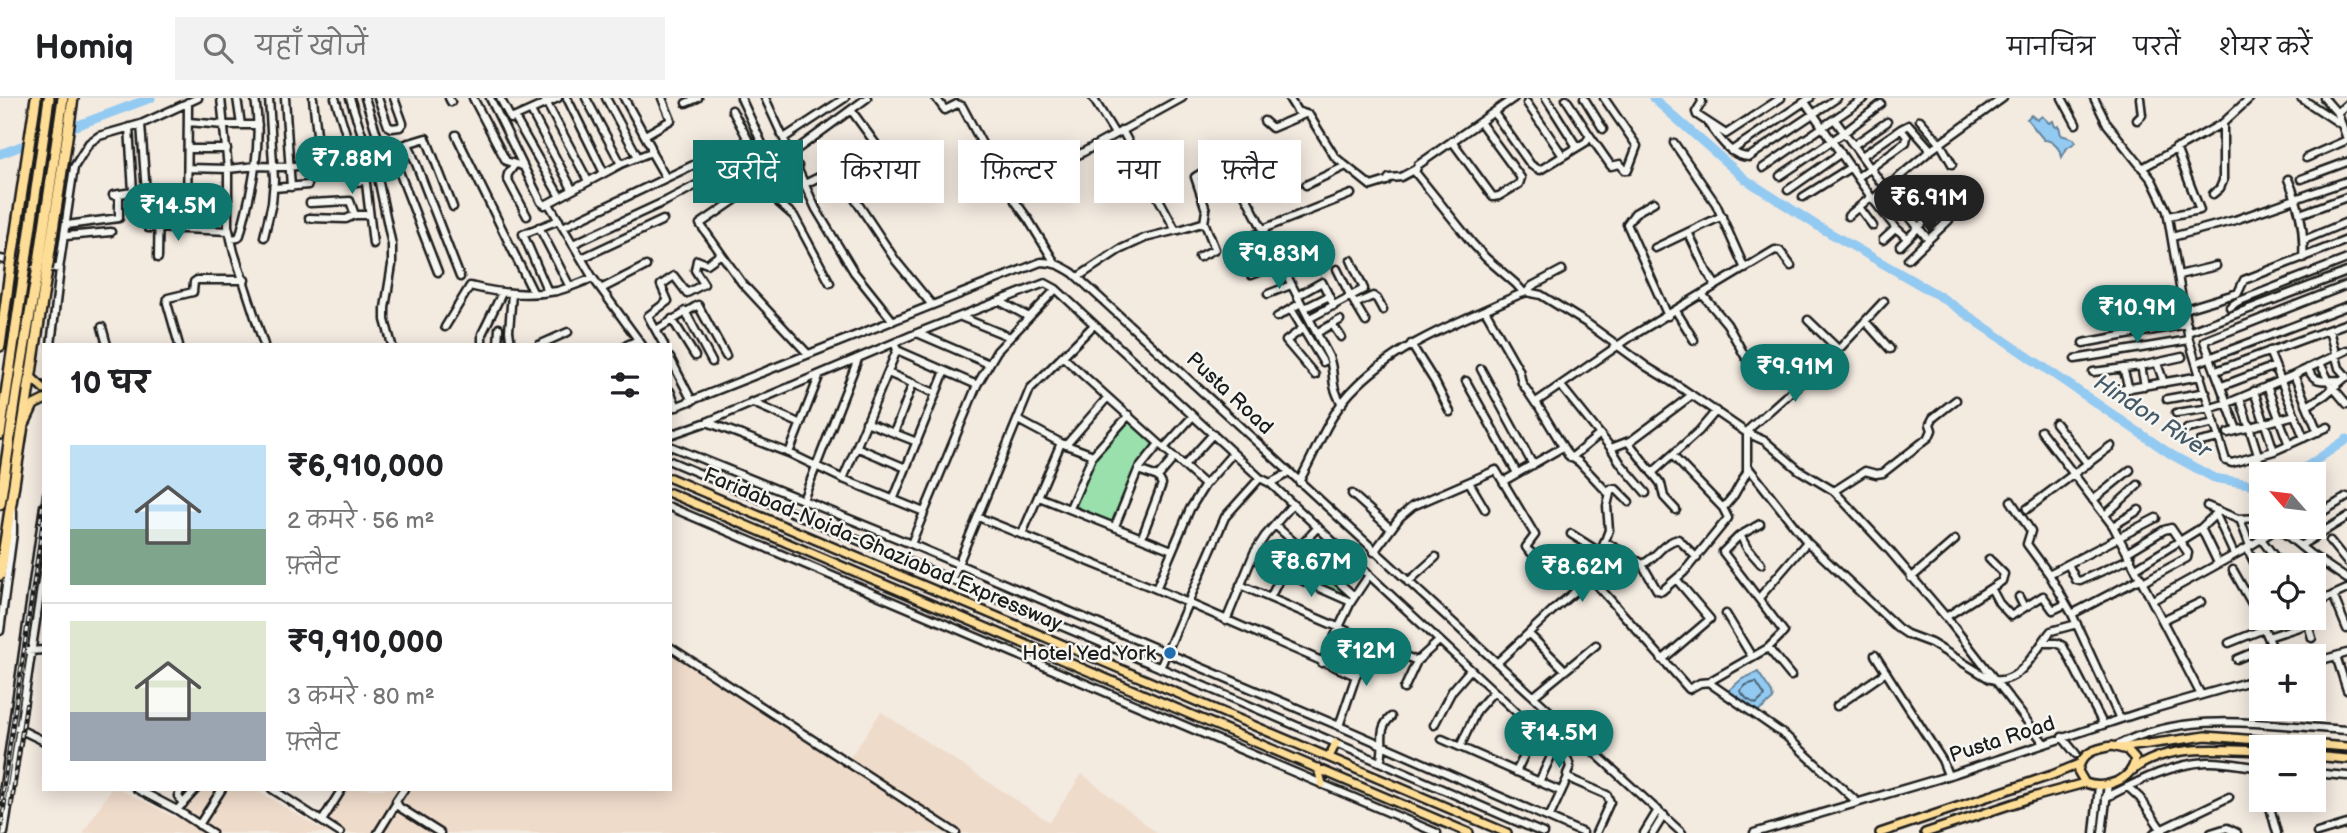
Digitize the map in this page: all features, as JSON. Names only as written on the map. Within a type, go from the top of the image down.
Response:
[{"type":"highway","points":[[0,346],[36,98]]},
{"type":"highway","points":[[0,434],[49,98]]},
{"type":"highway","points":[[0,575],[30,375],[43,265],[48,193],[63,98]]},
{"type":"highway","points":[[0,504],[17,390],[53,230],[73,98]]},
{"type":"main road","points":[[30,375],[42,387]]},
{"type":"main road","points":[[22,426],[34,405],[42,401]]},
{"type":"main road","name":"Faridabad-Noida-Ghaziabad Expressway","points":[[672,479],[1507,833]]},
{"type":"main road","name":"Faridabad-Noida-Ghaziabad Expressway","points":[[672,494],[1469,833]]},
{"type":"main road","points":[[2085,783],[2078,771],[2083,757],[2090,752],[2118,747],[2206,736],[2347,747]]},
{"type":"main road","points":[[1329,757],[1336,743]]},
{"type":"main road","points":[[2118,747],[2135,759],[2129,773]]},
{"type":"main road","points":[[1925,833],[2033,797],[2085,783],[2099,786],[2108,784],[2153,758],[2208,750],[2249,751]]},
{"type":"main road","points":[[2326,757],[2347,759]]},
{"type":"main road","points":[[1880,833],[2079,764]]},
{"type":"main road","points":[[1318,768],[1322,784]]},
{"type":"street","points":[[51,343],[74,167],[79,156],[94,139],[141,124],[198,98]]},
{"type":"street","points":[[220,98],[227,149],[227,219],[263,343]]},
{"type":"street","points":[[237,98],[241,125]]},
{"type":"street","points":[[148,228],[185,229],[238,238],[256,166],[258,125],[255,98]]},
{"type":"street","points":[[264,237],[274,188],[275,167],[269,98]]},
{"type":"street","points":[[285,98],[291,187]]},
{"type":"street","points":[[313,98],[320,162]]},
{"type":"street","points":[[335,98],[351,150],[353,181],[365,182],[373,244]]},
{"type":"street","points":[[350,98],[367,150],[373,154],[385,209],[393,258],[386,295],[385,320],[391,343]]},
{"type":"street","points":[[365,98],[382,150]]},
{"type":"street","points":[[378,98],[387,126],[392,128],[400,127],[403,123],[394,98]]},
{"type":"street","points":[[473,98],[506,161],[519,165]]},
{"type":"street","points":[[490,98],[519,165],[541,202],[549,204],[621,164],[651,152]]},
{"type":"street","points":[[500,98],[510,118],[531,111],[545,101],[558,98]]},
{"type":"street","points":[[566,98],[604,173]]},
{"type":"street","points":[[586,98],[621,164]]},
{"type":"street","points":[[606,98],[638,157]]},
{"type":"street","points":[[624,98],[666,178]]},
{"type":"street","points":[[645,135],[671,120],[662,98]]},
{"type":"street","points":[[686,103],[698,98]]},
{"type":"street","points":[[741,98],[760,140]]},
{"type":"street","points":[[765,98],[784,138],[845,98]]},
{"type":"street","points":[[803,145],[867,98]]},
{"type":"street","points":[[936,98],[945,110],[957,104],[962,106],[980,140]]},
{"type":"street","points":[[1093,98],[1119,132],[1177,230]]},
{"type":"street","points":[[1080,155],[1182,98]]},
{"type":"street","points":[[1289,98],[1297,111],[1307,113],[1335,158],[1371,186],[1389,178],[1401,177],[1416,169],[1514,98]]},
{"type":"street","points":[[1546,98],[1577,147]]},
{"type":"street","points":[[1584,98],[1604,129]]},
{"type":"street","points":[[1566,99],[1611,166],[1620,164],[1628,170],[1637,146],[1604,98]]},
{"type":"street","points":[[1701,98],[1697,115],[1726,134],[1781,98]]},
{"type":"street","points":[[1707,122],[1731,151],[1741,157],[1749,157],[1837,98]]},
{"type":"street","points":[[1763,168],[1865,98]]},
{"type":"street","points":[[1848,216],[1931,150],[2003,98]]},
{"type":"street","points":[[2062,98],[2077,124]]},
{"type":"street","points":[[2094,98],[2107,124],[2156,187],[2168,216],[2190,343],[2228,463],[2274,451],[2328,428]]},
{"type":"street","points":[[2137,120],[2142,115],[2140,98]]},
{"type":"street","points":[[2143,168],[2223,123],[2249,98]]},
{"type":"street","points":[[2301,98],[2342,125]]},
{"type":"street","points":[[2306,158],[2347,140],[2337,113],[2324,98]]},
{"type":"street","points":[[1731,151],[1807,100],[1813,116],[1872,198],[1907,238]]},
{"type":"street","points":[[545,101],[588,181]]},
{"type":"street","points":[[185,229],[188,102]]},
{"type":"street","points":[[1527,103],[1563,156]]},
{"type":"street","points":[[1780,176],[1881,104]]},
{"type":"street","points":[[2337,113],[2347,104]]},
{"type":"street","points":[[732,110],[748,140]]},
{"type":"street","points":[[851,110],[873,140]]},
{"type":"street","points":[[531,111],[572,189]]},
{"type":"street","points":[[1264,121],[1272,128],[1307,113]]},
{"type":"street","points":[[1494,113],[1534,169],[1542,169],[1590,136]]},
{"type":"street","points":[[579,122],[595,116]]},
{"type":"street","points":[[515,118],[560,197]]},
{"type":"street","points":[[1835,120],[1928,239]]},
{"type":"street","points":[[1920,120],[1952,164]]},
{"type":"street","points":[[188,122],[258,125]]},
{"type":"street","points":[[1452,141],[1493,197],[1519,184],[1521,178],[1480,122]]},
{"type":"street","points":[[1854,145],[1887,122]]},
{"type":"street","points":[[2213,194],[2223,181],[2223,123]]},
{"type":"street","points":[[141,124],[146,193]]},
{"type":"street","points":[[1862,156],[1909,124],[1931,150]]},
{"type":"street","points":[[129,127],[133,192]]},
{"type":"street","points":[[1858,177],[1907,140],[1901,129]]},
{"type":"street","points":[[456,135],[533,292]]},
{"type":"street","points":[[373,154],[423,138],[428,140],[453,207]]},
{"type":"street","points":[[408,143],[460,277]]},
{"type":"street","points":[[1674,143],[1716,204],[1745,269]]},
{"type":"street","points":[[390,148],[438,272]]},
{"type":"street","points":[[2168,216],[2200,210],[2176,148]]},
{"type":"street","points":[[188,149],[227,149]]},
{"type":"street","points":[[188,168],[290,167],[320,162],[351,150]]},
{"type":"street","points":[[1788,190],[1841,153]]},
{"type":"street","points":[[2301,179],[2347,162]]},
{"type":"street","points":[[519,165],[507,178],[527,216]]},
{"type":"street","points":[[563,227],[693,165]]},
{"type":"street","points":[[1306,185],[1346,166]]},
{"type":"street","points":[[1803,197],[1851,167]]},
{"type":"street","points":[[806,184],[835,169],[896,261],[932,305]]},
{"type":"street","points":[[1416,169],[1416,176],[1472,243],[1525,293],[1545,297],[1588,324],[1616,346],[1747,433],[1770,444],[1799,470],[1834,491],[1946,617],[2044,743]]},
{"type":"street","points":[[803,177],[816,209],[855,272],[893,321]]},
{"type":"street","points":[[2288,179],[2300,214],[2304,240],[2303,258]]},
{"type":"street","points":[[2172,237],[2235,220],[2347,181]]},
{"type":"street","points":[[274,188],[307,186]]},
{"type":"street","points":[[573,244],[693,187]]},
{"type":"street","points":[[67,225],[119,218],[116,194],[146,193],[159,199],[158,258]]},
{"type":"street","points":[[1244,240],[1350,194]]},
{"type":"street","points":[[2300,214],[2347,197]]},
{"type":"street","points":[[1908,259],[1949,220],[1936,198]]},
{"type":"street","points":[[310,204],[349,201],[355,215]]},
{"type":"street","points":[[1654,202],[1635,213],[1627,224],[1668,316]]},
{"type":"street","points":[[730,203],[699,224],[742,283],[808,354]]},
{"type":"street","points":[[779,203],[794,216],[830,283]]},
{"type":"street","points":[[1016,203],[1055,263]]},
{"type":"street","points":[[1199,257],[1215,249],[1204,223],[1206,210],[1204,203]]},
{"type":"street","points":[[1250,203],[1331,360],[1332,386],[1342,404]]},
{"type":"street","points":[[549,204],[593,278],[640,342]]},
{"type":"street","points":[[1900,246],[1941,205]]},
{"type":"street","points":[[1859,207],[1873,226]]},
{"type":"street","points":[[309,218],[346,219],[385,209]]},
{"type":"street","points":[[1655,248],[1722,216]]},
{"type":"street","points":[[548,292],[523,234],[558,220]]},
{"type":"street","points":[[582,258],[663,220]]},
{"type":"street","points":[[2304,240],[2347,222]]},
{"type":"street","points":[[1078,277],[1119,250],[1145,238],[1204,223]]},
{"type":"street","points":[[539,227],[570,287]]},
{"type":"street","points":[[1883,240],[1896,228]]},
{"type":"street","points":[[65,236],[111,232]]},
{"type":"street","points":[[1688,232],[1707,272],[1716,284]]},
{"type":"street","points":[[2185,309],[2224,299],[2238,293],[2244,281],[2347,240]]},
{"type":"street","points":[[1238,262],[1273,249]]},
{"type":"street","points":[[1536,404],[1616,346],[1777,249],[1791,266]]},
{"type":"street","points":[[663,343],[648,316],[668,301],[661,287],[663,283],[674,275],[687,293],[704,284],[695,271],[697,260],[707,264],[721,254]]},
{"type":"street","points":[[0,259],[60,269]]},
{"type":"street","points":[[1310,318],[1364,289],[1351,260]]},
{"type":"street","points":[[2232,311],[2237,302],[2347,260]]},
{"type":"street","points":[[673,408],[1041,262],[1055,263]]},
{"type":"street","name":"Pusta Road","points":[[1055,263],[1078,277],[1682,833]]},
{"type":"street","points":[[1251,275],[1280,264]]},
{"type":"street","points":[[601,289],[646,266]]},
{"type":"street","points":[[2179,275],[2216,266]]},
{"type":"street","points":[[1337,269],[1367,322]]},
{"type":"street","points":[[1299,482],[1342,404],[1355,388],[1411,344],[1525,293],[1532,286],[1562,270]]},
{"type":"street","points":[[2188,332],[2232,311],[2347,272]]},
{"type":"street","points":[[2312,274],[2322,295]]},
{"type":"street","points":[[445,327],[470,286],[483,291],[502,293],[548,292],[593,278]]},
{"type":"street","points":[[178,343],[167,303],[168,298],[193,292],[194,282],[197,280],[245,280]]},
{"type":"street","points":[[1297,296],[1320,282],[1324,284],[1334,306]]},
{"type":"street","points":[[672,434],[707,422],[917,332],[1040,284],[1049,284],[1318,527],[1570,763],[1568,777],[1549,818]]},
{"type":"street","points":[[1268,294],[1290,285]]},
{"type":"street","points":[[2075,359],[2204,341],[2347,285]]},
{"type":"street","points":[[2281,286],[2288,310]]},
{"type":"street","points":[[911,544],[977,385],[1010,337],[1056,289]]},
{"type":"street","points":[[482,343],[482,334],[502,293]]},
{"type":"street","points":[[511,343],[512,293]]},
{"type":"street","points":[[1702,294],[1727,324],[1746,358]]},
{"type":"street","points":[[1277,317],[1291,309],[1329,296]]},
{"type":"street","points":[[1355,304],[1373,296],[1382,310]]},
{"type":"street","points":[[2224,299],[2232,311]]},
{"type":"street","points":[[999,301],[1029,317]]},
{"type":"street","points":[[1723,508],[1738,488],[1748,467],[1747,433],[1838,349],[1884,301]]},
{"type":"street","points":[[656,330],[698,305],[726,356]]},
{"type":"street","points":[[2196,363],[2347,306]]},
{"type":"street","points":[[1291,309],[1323,362]]},
{"type":"street","points":[[1485,310],[1521,374],[1523,385],[1563,447],[1609,494]]},
{"type":"street","points":[[685,311],[712,362]]},
{"type":"street","points":[[1676,311],[1694,340]]},
{"type":"street","points":[[961,317],[1010,337]]},
{"type":"street","points":[[672,319],[695,356]]},
{"type":"street","points":[[1318,332],[1340,320]]},
{"type":"street","points":[[1808,320],[1838,349]]},
{"type":"street","points":[[1865,321],[1890,349]]},
{"type":"street","points":[[2216,371],[2347,323]]},
{"type":"street","points":[[1332,324],[1341,337]]},
{"type":"street","points":[[2083,343],[2187,324]]},
{"type":"street","points":[[951,579],[1030,389],[1094,325]]},
{"type":"street","points":[[102,327],[106,343]]},
{"type":"street","points":[[2288,327],[2293,342]]},
{"type":"street","points":[[498,343],[499,328]]},
{"type":"street","points":[[1302,329],[1286,341],[1315,375]]},
{"type":"street","points":[[2329,330],[2334,356],[2346,378]]},
{"type":"street","points":[[2277,331],[2283,345]]},
{"type":"street","points":[[543,343],[568,332]]},
{"type":"street","points":[[917,332],[989,364]]},
{"type":"street","points":[[2204,341],[2237,430]]},
{"type":"street","points":[[843,479],[897,350],[894,342]]},
{"type":"street","points":[[1411,344],[1450,412]]},
{"type":"street","points":[[1784,349],[1809,375]]},
{"type":"street","points":[[897,350],[977,385]]},
{"type":"street","points":[[2176,413],[2228,403],[2347,350]]},
{"type":"street","points":[[2269,351],[2304,438]]},
{"type":"street","points":[[1062,356],[1205,485]]},
{"type":"street","points":[[2093,372],[2182,357]]},
{"type":"street","points":[[803,500],[858,358]]},
{"type":"street","points":[[672,362],[692,401]]},
{"type":"street","points":[[2157,362],[2164,383]]},
{"type":"street","points":[[2320,363],[2333,388],[2347,404]]},
{"type":"street","points":[[2141,366],[2146,386]]},
{"type":"street","points":[[2222,386],[2275,366]]},
{"type":"street","points":[[2123,368],[2129,388]]},
{"type":"street","points":[[1481,369],[1533,465]]},
{"type":"street","points":[[2308,369],[2312,379],[2346,378]]},
{"type":"street","points":[[894,498],[944,371]]},
{"type":"street","points":[[789,453],[820,373]]},
{"type":"street","points":[[888,373],[935,393]]},
{"type":"street","points":[[2294,375],[2318,432]]},
{"type":"street","points":[[2113,391],[2201,376]]},
{"type":"street","points":[[2307,406],[2346,378]]},
{"type":"street","points":[[1466,381],[1517,473]]},
{"type":"street","points":[[894,433],[912,383]]},
{"type":"street","points":[[1561,386],[1646,493]]},
{"type":"street","points":[[2267,386],[2289,445]]},
{"type":"street","points":[[2254,391],[2274,451]]},
{"type":"street","points":[[2167,399],[2206,392]]},
{"type":"street","points":[[1611,449],[1629,443],[1692,395]]},
{"type":"street","points":[[2183,396],[2186,412]]},
{"type":"street","points":[[1022,534],[1064,444],[1107,398]]},
{"type":"street","points":[[2240,398],[2259,462]]},
{"type":"street","points":[[1834,491],[1866,471],[1883,473],[1929,437],[1933,418],[1956,400]]},
{"type":"street","points":[[751,402],[801,424]]},
{"type":"street","points":[[1652,473],[1699,431],[1716,411]]},
{"type":"street","points":[[1070,508],[1093,456],[1129,415]]},
{"type":"street","points":[[2228,433],[2295,415]]},
{"type":"street","points":[[1115,526],[1138,470],[1193,416]]},
{"type":"street","points":[[1018,420],[1093,456]]},
{"type":"street","points":[[707,422],[789,453],[817,468],[924,512]]},
{"type":"street","points":[[866,422],[917,442]]},
{"type":"street","points":[[2055,423],[2088,464]]},
{"type":"street","points":[[2187,429],[2216,423]]},
{"type":"street","points":[[2041,431],[2113,526],[2201,695]]},
{"type":"street","points":[[1184,466],[1213,434]]},
{"type":"street","points":[[1571,458],[1599,435]]},
{"type":"street","points":[[2200,442],[2219,438]]},
{"type":"street","points":[[1629,443],[1662,487],[1664,497],[1676,510]]},
{"type":"street","points":[[2027,509],[2111,446]]},
{"type":"street","points":[[672,447],[911,544],[1583,833]]},
{"type":"street","points":[[856,447],[906,468]]},
{"type":"street","points":[[1504,481],[1563,447]]},
{"type":"street","points":[[1156,589],[1190,509],[1205,485],[1233,453]]},
{"type":"street","points":[[1605,542],[1642,564],[1659,591],[1664,590],[1696,558],[1728,518],[1723,508],[1672,455]]},
{"type":"street","points":[[1158,477],[1174,458]]},
{"type":"street","points":[[672,462],[1543,833]]},
{"type":"street","points":[[1748,467],[1807,542],[1902,632],[1931,643],[1983,676],[1997,681],[2023,668],[2051,631],[2077,624]]},
{"type":"street","points":[[1138,470],[1158,477],[1162,484],[1142,537]]},
{"type":"street","points":[[1374,552],[1400,517],[1413,506],[1493,470],[1498,472],[1504,481],[1535,535],[1526,547],[1528,550],[1577,590]]},
{"type":"street","points":[[2093,500],[2130,470]]},
{"type":"street","points":[[1270,483],[1289,473]]},
{"type":"street","points":[[1160,668],[1225,517],[1261,478]]},
{"type":"street","points":[[1469,482],[1485,509]]},
{"type":"street","points":[[2105,514],[2138,485]]},
{"type":"street","points":[[0,631],[13,533],[13,488]]},
{"type":"street","points":[[1497,663],[1591,578],[1609,530],[1609,494],[1614,488],[1629,502]]},
{"type":"street","points":[[1352,495],[1391,529]]},
{"type":"street","points":[[1039,497],[1172,550]]},
{"type":"street","points":[[2326,509],[2347,497]]},
{"type":"street","points":[[2011,501],[2031,531],[2026,544],[2049,574],[2072,614],[2120,719]]},
{"type":"street","points":[[2300,546],[2346,517],[2334,504]]},
{"type":"street","points":[[1226,621],[1254,553],[1292,505]]},
{"type":"street","points":[[2207,506],[2218,513],[2249,519]]},
{"type":"street","points":[[672,508],[1437,833]]},
{"type":"street","points":[[2113,526],[2139,510]]},
{"type":"street","points":[[2136,568],[2202,528],[2218,513]]},
{"type":"street","points":[[2218,513],[2234,554]]},
{"type":"street","points":[[978,517],[1156,589],[1356,676]]},
{"type":"street","points":[[2049,574],[2157,518]]},
{"type":"street","points":[[2240,519],[2251,553]]},
{"type":"street","points":[[4,833],[20,729],[42,523]]},
{"type":"street","points":[[1591,578],[1690,690],[1700,683],[1711,682],[1768,648],[1781,637],[1784,630],[1724,555],[1724,550],[1740,535],[1759,524]]},
{"type":"street","points":[[1275,525],[1352,599]]},
{"type":"street","points":[[1270,598],[1298,546],[1318,527]]},
{"type":"street","points":[[2068,564],[2076,580],[2080,581],[2129,555],[2168,528],[2174,529],[2189,555],[2188,558],[2072,614]]},
{"type":"street","points":[[2202,528],[2218,563]]},
{"type":"street","points":[[1570,534],[1601,553]]},
{"type":"street","points":[[1740,535],[1761,564]]},
{"type":"street","points":[[1642,564],[1649,562],[1666,542],[1678,539],[1696,558]]},
{"type":"street","points":[[2152,600],[2261,539],[2272,553]]},
{"type":"street","points":[[2292,539],[2347,579]]},
{"type":"street","points":[[1911,578],[1955,540]]},
{"type":"street","points":[[2330,541],[2347,562]]},
{"type":"street","points":[[1759,598],[1807,542]]},
{"type":"street","points":[[1408,582],[1436,557]]},
{"type":"street","points":[[1946,617],[2002,581],[2004,576],[1989,559]]},
{"type":"street","points":[[2233,570],[2249,600]]},
{"type":"street","points":[[1283,572],[1352,599]]},
{"type":"street","points":[[1322,663],[1352,599],[1369,575]]},
{"type":"street","points":[[0,814],[13,726],[42,578]]},
{"type":"street","points":[[1662,660],[1710,619],[1676,579]]},
{"type":"street","points":[[1240,585],[1417,661]]},
{"type":"street","points":[[2035,587],[2040,597]]},
{"type":"street","points":[[1991,588],[2008,615],[2013,615],[2040,597],[2046,597],[2053,610],[2066,604]]},
{"type":"street","points":[[2326,598],[2347,589]]},
{"type":"street","points":[[2333,595],[2345,616],[2347,629]]},
{"type":"street","points":[[2019,597],[2024,607]]},
{"type":"street","points":[[2163,620],[2201,602]]},
{"type":"street","points":[[1726,614],[1752,657]]},
{"type":"street","points":[[2268,637],[2305,625],[2312,638]]},
{"type":"street","points":[[2229,643],[2262,630]]},
{"type":"street","points":[[2264,630],[2271,644]]},
{"type":"street","points":[[1529,634],[1564,670]]},
{"type":"street","points":[[1404,689],[1417,661],[1439,641]]},
{"type":"street","points":[[1339,726],[1356,676],[1373,642]]},
{"type":"street","points":[[2043,643],[2057,642],[2063,646],[2103,724]]},
{"type":"street","points":[[1534,696],[1596,645]]},
{"type":"street","points":[[1768,648],[1791,676]]},
{"type":"street","points":[[672,649],[956,833]]},
{"type":"street","points":[[27,651],[42,650]]},
{"type":"street","points":[[2326,659],[2347,653]]},
{"type":"street","points":[[2237,659],[2249,654]]},
{"type":"street","points":[[1875,655],[1942,760],[1948,775]]},
{"type":"street","points":[[2336,656],[2347,690]]},
{"type":"street","points":[[1434,725],[1452,691],[1470,670]]},
{"type":"street","points":[[1836,706],[1886,672]]},
{"type":"street","name":"Pusta Road","points":[[1754,833],[2249,681]]},
{"type":"street","points":[[1711,682],[1786,736],[1857,802]]},
{"type":"street","points":[[1460,747],[1476,710],[1493,692]]},
{"type":"street","points":[[1380,762],[1384,752],[1381,731],[1391,717]]},
{"type":"street","points":[[2118,747],[2145,734],[2179,726],[2205,724],[2236,723],[2347,730]]},
{"type":"street","points":[[13,726],[42,740]]},
{"type":"street","points":[[1516,772],[1536,731]]},
{"type":"street","points":[[2062,737],[2076,754]]},
{"type":"street","points":[[1443,739],[1560,791]]},
{"type":"street","points":[[1539,782],[1555,748]]},
{"type":"street","points":[[2208,750],[2209,762]]},
{"type":"street","points":[[2105,799],[2161,772],[2209,762],[2249,768]]},
{"type":"street","points":[[2326,774],[2347,776]]},
{"type":"street","points":[[1568,777],[1609,799],[1596,833]]},
{"type":"street","points":[[2102,833],[2108,784]]},
{"type":"street","points":[[2094,833],[2099,786]]},
{"type":"street","points":[[2128,787],[2140,798],[2159,832],[2228,797]]},
{"type":"street","points":[[142,791],[180,807],[212,833]]},
{"type":"street","points":[[180,791],[180,807]]},
{"type":"street","points":[[180,807],[194,791]]},
{"type":"street","points":[[199,825],[221,791]]},
{"type":"street","points":[[275,791],[340,833]]},
{"type":"street","points":[[322,821],[341,791]]},
{"type":"street","points":[[378,833],[402,791]]},
{"type":"street","points":[[396,804],[440,833]]},
{"type":"street","points":[[2271,812],[2277,833]]},
{"type":"street","points":[[1644,833],[1661,813]]},
{"type":"street","points":[[1653,833],[1661,813]]},
{"type":"street","points":[[2317,833],[2347,824]]},
{"type":"street","points":[[2211,833],[2227,828],[2236,833]]},
{"type":"shaded area","points":[[672,641],[849,759],[881,712],[1050,822],[1082,774],[1157,833],[83,833],[110,791],[123,791],[176,818],[199,791],[257,791],[321,829],[344,791],[672,791]]},
{"type":"green space","points":[[1128,421],[1153,444],[1136,467],[1113,523],[1075,506],[1097,455]]},
{"type":"green space","points":[[1300,552],[1350,597],[1288,571]]},
{"type":"water","points":[[2031,115],[2037,120],[2042,116],[2049,123],[2053,121],[2055,127],[2059,126],[2061,135],[2076,142],[2067,148],[2062,157],[2056,146],[2044,140],[2027,119]]},
{"type":"water","points":[[1758,672],[1773,699],[1755,712],[1728,691],[1742,679]]},
{"type":"waterway","name":"Hindon River","points":[[0,154],[151,98]]},
{"type":"waterway","name":"Hindon River","points":[[1653,98],[1745,179],[1816,225],[1941,297],[2172,455],[2214,478],[2249,484]]},
{"type":"waterway","name":"Hindon River","points":[[2313,462],[2347,439]]},
{"type":"railway","points":[[40,521],[42,507]]},
{"type":"railway","points":[[0,811],[42,528]]},
{"type":"railway","points":[[11,806],[26,705]]},
{"type":"railway","points":[[0,833],[5,801]]},
{"type":"place","name":"Hotel Yed York","points":[[1170,653]]}]
